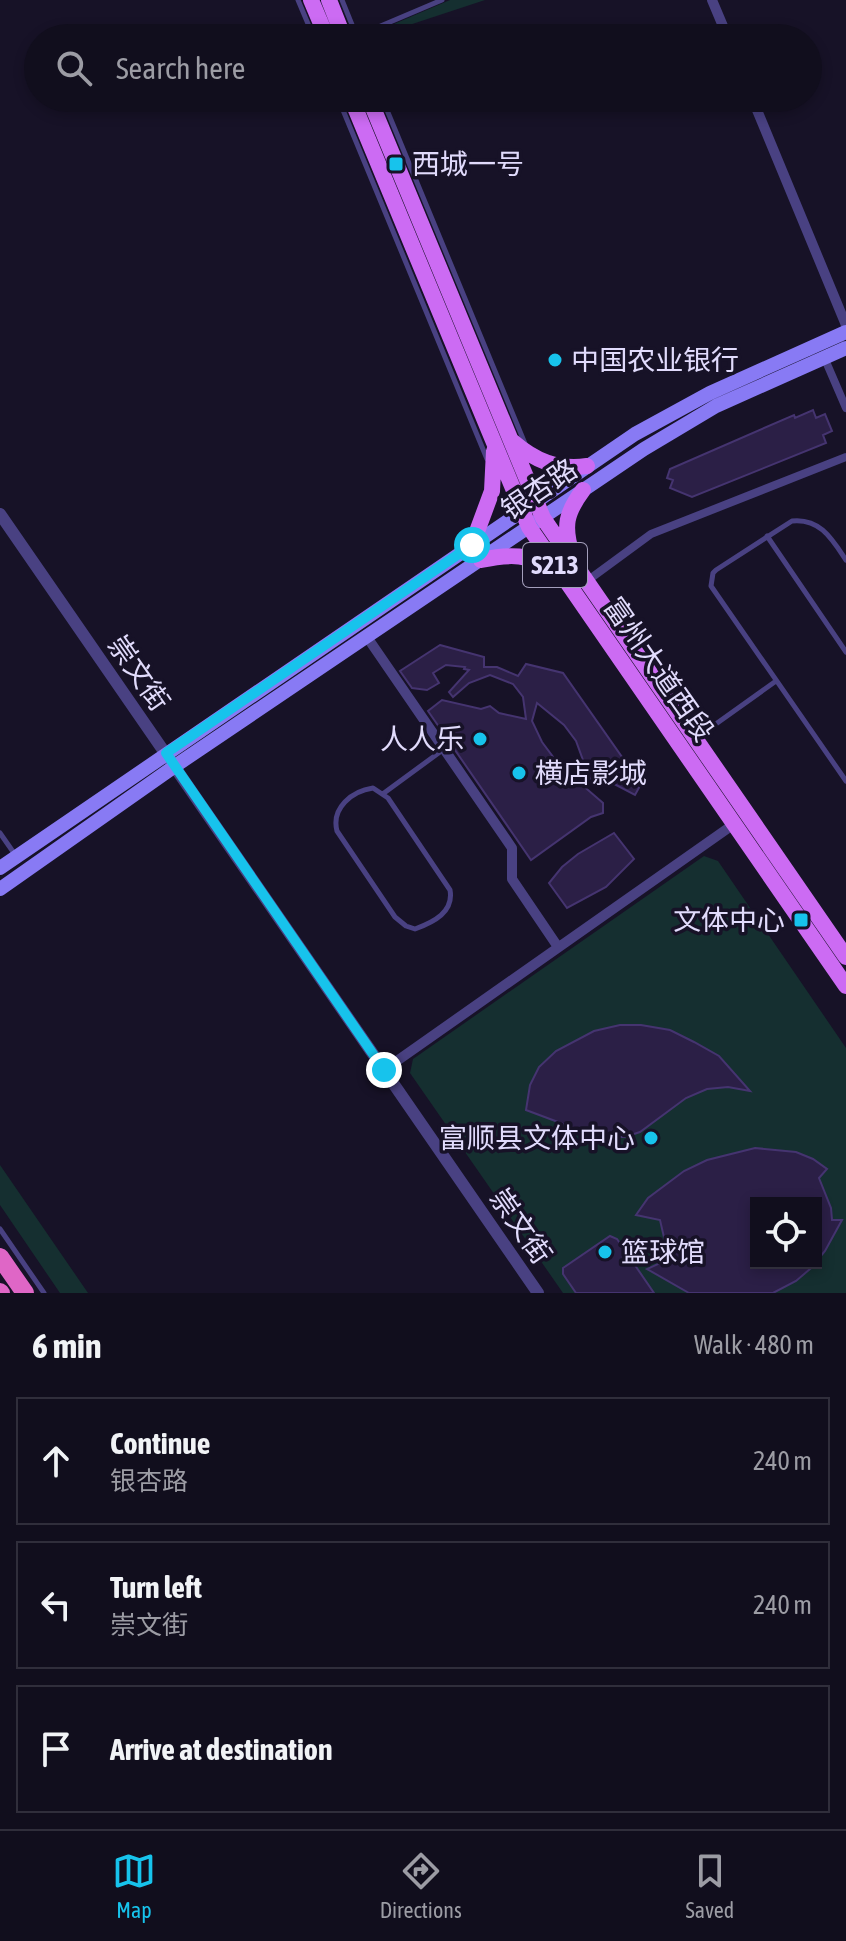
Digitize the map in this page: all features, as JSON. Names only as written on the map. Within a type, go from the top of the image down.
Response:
[{"type":"highway","points":[[0,1257],[25,1293]]},
{"type":"main road","points":[[311,0],[321,24]]},
{"type":"main road","points":[[329,0],[345,24]]},
{"type":"main road","name":"富州大道西段","points":[[357,112],[536,522],[734,824],[846,986]]},
{"type":"main road","name":"富州大道西段","points":[[374,112],[502,442]]},
{"type":"main road","name":"银杏路","points":[[0,889],[367,637],[477,552],[529,506],[587,466],[669,413],[846,332]]},
{"type":"main road","name":"银杏路","points":[[6,861],[166,753],[477,552],[536,522],[716,406],[846,348]]},
{"type":"main road","points":[[583,490],[567,518],[570,572],[521,555],[477,552],[502,442],[550,465],[568,469],[587,466]]},
{"type":"main road","name":"富州大道西段","points":[[570,572],[587,581],[846,957]]},
{"type":"street","points":[[712,0],[722,24]]},
{"type":"street","points":[[758,112],[846,325]]},
{"type":"street","points":[[824,357],[846,408]]},
{"type":"street","points":[[587,581],[651,534],[846,457]]},
{"type":"street","name":"崇文街","points":[[0,514],[538,1293]]},
{"type":"street","points":[[367,637],[512,848],[512,879],[558,947]]},
{"type":"street","points":[[384,1070],[734,824]]},
{"type":"lane","points":[[298,0],[308,24]]},
{"type":"lane","points":[[342,0],[349,24]]},
{"type":"lane","points":[[384,24],[440,0]]},
{"type":"lane","points":[[344,112],[494,475]]},
{"type":"lane","points":[[388,112],[529,454]]},
{"type":"lane","points":[[846,560],[823,528],[803,520],[792,521],[716,570],[711,586],[846,781]]},
{"type":"lane","points":[[767,536],[846,652]]},
{"type":"lane","points":[[695,739],[776,681]]},
{"type":"lane","points":[[384,793],[444,749]]},
{"type":"lane","points":[[373,788],[384,793],[450,890],[451,899],[443,915],[415,929],[395,917],[340,840],[334,822],[340,806],[363,789],[373,788]]},
{"type":"lane","points":[[0,833],[6,861]]},
{"type":"lane","points":[[0,1229],[44,1293]]},
{"type":"green space","points":[[450,0],[485,0],[412,24],[394,24]]},
{"type":"green space","name":"富顺县文体中心","points":[[704,856],[718,861],[846,1048],[846,1293],[563,1293],[410,1073],[413,1059]]},
{"type":"green space","points":[[0,1165],[88,1293],[60,1293],[0,1205]]},
{"type":"building","points":[[813,410],[816,418],[825,414],[832,431],[823,435],[826,443],[692,497],[670,488],[673,480],[667,478],[670,469],[794,415],[795,418]]},
{"type":"building","points":[[440,645],[484,657],[484,667],[497,667],[518,676],[526,664],[563,673],[641,784],[635,795],[597,775],[581,784],[603,803],[603,813],[591,817],[531,860],[428,711],[442,700],[481,709],[490,706],[499,713],[526,719],[523,697],[513,684],[490,675],[469,683],[453,697],[449,692],[469,670],[465,667],[446,665],[433,673],[439,683],[427,690],[412,688],[400,671]],"holes":[[[537,703],[564,725],[576,741],[587,771],[575,779],[542,742],[532,721]]]},
{"type":"building","points":[[614,833],[634,859],[606,887],[567,908],[549,883],[578,854]]},
{"type":"building","points":[[620,1025],[670,1030],[694,1042],[719,1056],[750,1091],[728,1087],[707,1089],[686,1098],[640,1132],[625,1137],[582,1131],[526,1110],[530,1085],[539,1067],[556,1051],[594,1031]]},
{"type":"building","points":[[755,1148],[796,1152],[827,1169],[819,1178],[831,1208],[832,1220],[842,1220],[822,1255],[822,1197],[750,1197],[750,1269],[810,1269],[796,1281],[773,1293],[689,1293],[647,1269],[669,1259],[660,1220],[636,1215],[648,1198],[684,1171],[707,1160]]},
{"type":"building","name":"篮球馆","points":[[610,1236],[617,1239],[654,1293],[576,1293],[563,1274],[563,1268]]},
{"type":"place","name":"西城一号","points":[[396,164]]},
{"type":"place","name":"中国农业银行","points":[[555,360]]},
{"type":"place","name":"人人乐","points":[[480,739]]},
{"type":"place","name":"横店影城","points":[[519,773]]},
{"type":"place","name":"文体中心","points":[[801,920]]},
{"type":"place","name":"富顺县文体中心","points":[[651,1138]]},
{"type":"place","name":"篮球馆","points":[[605,1252]]},
{"type":"route","points":[[384,1070],[166,753],[472,545]]}]
